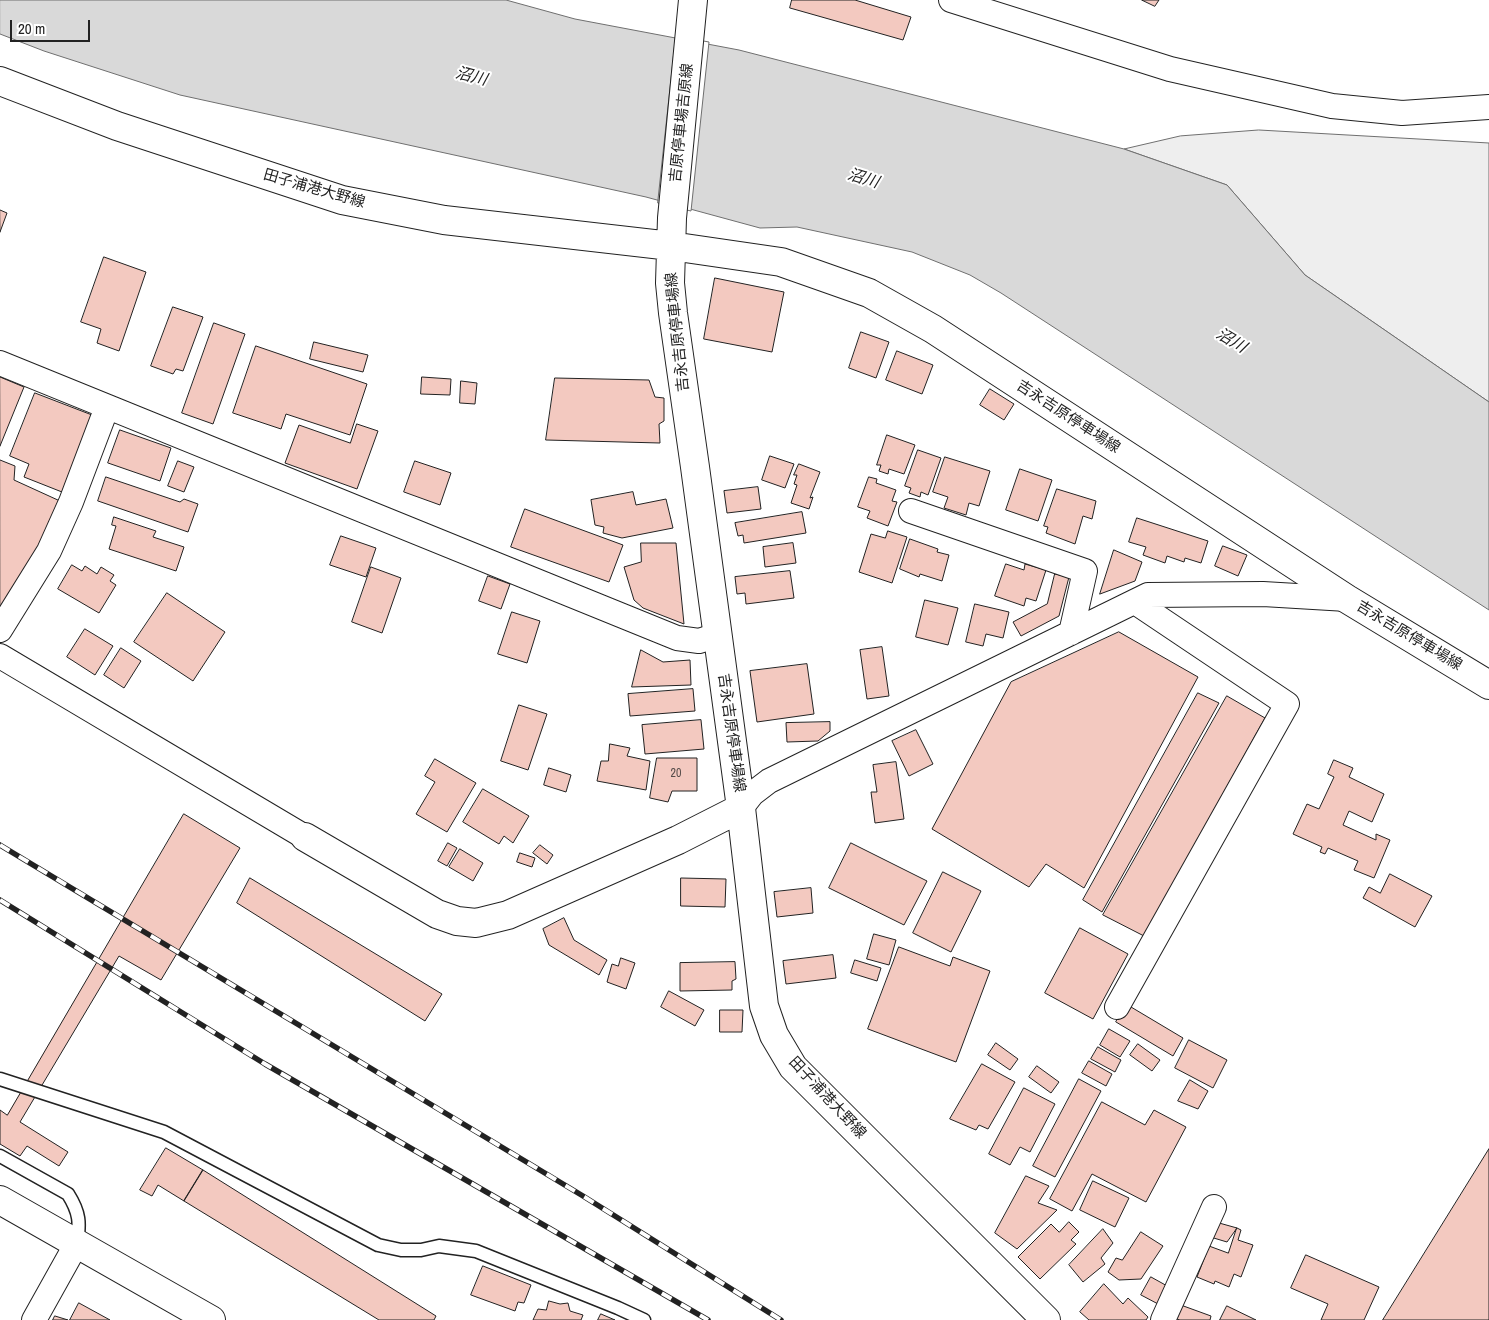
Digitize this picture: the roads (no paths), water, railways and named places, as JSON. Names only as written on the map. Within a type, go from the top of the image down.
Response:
[{"type":"main road","name":"吉原停車場吉原線","points":[[671,246],[672,218],[694,0]]},
{"type":"main road","name":"田子浦港大野線","points":[[0,81],[117,126],[342,200],[444,220],[671,246]]},
{"type":"main road","name":"吉永吉原停車場線","points":[[305,837],[437,914],[476,923],[508,915],[678,840],[741,808],[673,313],[670,283],[671,246],[781,262],[869,293],[933,329],[1347,598],[1489,685]]},
{"type":"main road","name":"田子浦港大野線","points":[[741,808],[764,1006],[774,1035],[793,1067],[1046,1320]]},
{"type":"main road","points":[[0,1200],[211,1320]]},
{"type":"street","points":[[951,0],[1170,69],[1332,106],[1402,113],[1489,107]]},
{"type":"street","points":[[0,363],[677,638],[698,640],[718,635]]},
{"type":"street","points":[[0,630],[49,551],[71,502],[107,407]]},
{"type":"street","points":[[910,511],[1085,571],[1071,633]]},
{"type":"street","points":[[741,808],[752,794],[769,781],[1148,596],[1263,594],[1347,598]]},
{"type":"street","points":[[1117,1007],[1287,704],[1135,602]]},
{"type":"street","points":[[0,656],[305,837]]},
{"type":"street","points":[[1163,1320],[1214,1207]]},
{"type":"street","points":[[34,1320],[77,1244]]},
{"type":"lane","points":[[0,1078],[164,1132],[378,1245],[401,1250],[421,1250],[439,1246],[476,1252],[644,1320]]},
{"type":"lane","points":[[0,1156],[68,1194],[75,1204],[80,1221],[77,1244]]},
{"type":"water","name":"沼川","points":[[0,0],[506,0],[575,19],[739,50],[1124,149],[1227,185],[1305,275],[1489,402],[1489,610],[1001,293],[970,275],[912,252],[797,227],[760,228],[646,197],[180,95],[44,51],[0,34]]},
{"type":"railway","points":[[0,845],[583,1196],[781,1320]]},
{"type":"railway","points":[[0,900],[265,1064],[708,1320]]}]
